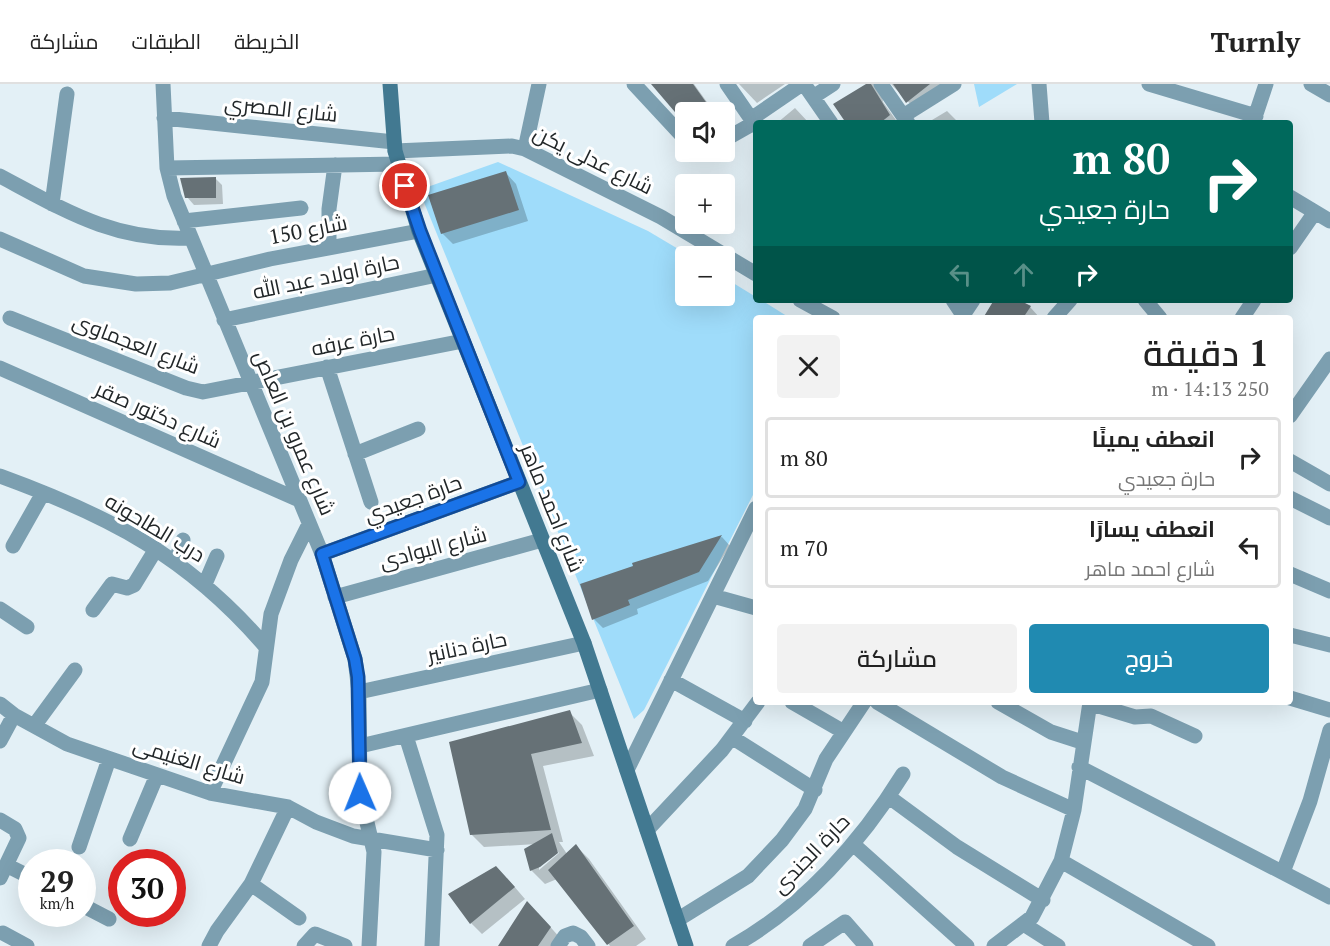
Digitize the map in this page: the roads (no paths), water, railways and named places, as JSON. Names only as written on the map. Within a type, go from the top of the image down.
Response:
[{"type":"main road","name":"شارع احمد ماهر","points":[[390,84],[396,152],[420,231],[584,643],[686,946]]},
{"type":"street","name":"شارع عمرو بن العاص","points":[[163,84],[167,168],[174,196],[322,554],[355,659],[359,692],[360,793],[373,840],[369,946]]},
{"type":"street","points":[[525,149],[539,84]]},
{"type":"street","points":[[634,84],[675,128]]},
{"type":"street","points":[[727,84],[753,122]]},
{"type":"street","points":[[758,120],[803,84],[829,120]]},
{"type":"street","points":[[813,97],[832,84]]},
{"type":"street","points":[[881,84],[905,120],[954,84]]},
{"type":"street","points":[[1039,84],[1042,120]]},
{"type":"street","points":[[1149,84],[1254,120],[1266,84]]},
{"type":"street","points":[[1311,84],[1330,94]]},
{"type":"street","points":[[52,204],[67,94]]},
{"type":"street","name":"شارع المصري","points":[[164,118],[396,152]]},
{"type":"street","points":[[735,134],[753,124]]},
{"type":"street","name":"شارع عدلى يكن","points":[[396,152],[512,146],[525,149],[661,217],[753,272]]},
{"type":"street","points":[[167,168],[335,165],[396,152]]},
{"type":"street","points":[[329,248],[329,209],[335,165]]},
{"type":"street","points":[[0,176],[88,222],[128,235],[159,239],[191,238]]},
{"type":"street","points":[[1293,199],[1330,221]]},
{"type":"street","points":[[184,220],[301,208]]},
{"type":"street","points":[[1293,244],[1315,212]]},
{"type":"street","name":"شارع 150","points":[[0,239],[69,271],[102,280],[121,283],[170,283],[329,248],[420,231]]},
{"type":"street","name":"حارة اولاد عبد الله","points":[[224,320],[437,275]]},
{"type":"street","points":[[806,303],[828,315]]},
{"type":"street","name":"شارع العجماوى","points":[[10,318],[195,391],[213,392],[250,382]]},
{"type":"street","name":"حارة عرفه","points":[[250,382],[463,341]]},
{"type":"street","points":[[1293,412],[1330,359]]},
{"type":"street","points":[[327,367],[371,502]]},
{"type":"street","name":"شارع دكتور صقر","points":[[0,368],[299,500]]},
{"type":"street","points":[[355,454],[418,429]]},
{"type":"street","points":[[1293,463],[1330,484]]},
{"type":"street","name":"درب الطاحونه","points":[[0,476],[96,515],[156,549],[205,584],[241,618],[266,647]]},
{"type":"street","name":"حارة جعيدي","points":[[322,554],[519,482]]},
{"type":"street","points":[[14,546],[43,493]]},
{"type":"street","points":[[1293,500],[1330,518]]},
{"type":"street","points":[[627,770],[753,514]]},
{"type":"street","points":[[210,793],[262,682],[266,647],[276,598],[309,524]]},
{"type":"street","points":[[175,562],[183,540]]},
{"type":"street","name":"شارع البوادى","points":[[335,597],[542,540]]},
{"type":"street","points":[[93,610],[112,584],[127,588],[134,585],[156,549]]},
{"type":"street","points":[[205,584],[217,556]]},
{"type":"street","points":[[1293,575],[1330,591]]},
{"type":"street","points":[[713,596],[753,607]]},
{"type":"street","points":[[0,609],[27,627]]},
{"type":"street","points":[[1293,636],[1330,645]]},
{"type":"street","name":"حارة دنانير","points":[[359,692],[584,643]]},
{"type":"street","points":[[33,726],[75,670]]},
{"type":"street","points":[[671,680],[745,721]]},
{"type":"street","points":[[360,746],[600,690]]},
{"type":"street","points":[[1293,699],[1330,710]]},
{"type":"street","name":"شارع الغنيمى","points":[[0,704],[14,715],[67,744],[210,793],[288,807],[335,830],[373,840],[437,850]]},
{"type":"street","points":[[647,830],[733,738],[756,705]]},
{"type":"street","points":[[797,705],[844,732]]},
{"type":"street","points":[[677,920],[748,876],[782,840],[815,790],[826,759],[862,705]]},
{"type":"street","points":[[882,705],[1002,777],[1074,810]]},
{"type":"street","points":[[1006,705],[1051,732],[1082,742]]},
{"type":"street","points":[[994,946],[1025,925],[1043,900],[1060,861],[1074,810],[1082,742],[1089,705]]},
{"type":"street","points":[[1099,705],[1137,718],[1151,716],[1195,736]]},
{"type":"street","points":[[0,741],[14,715]]},
{"type":"street","points":[[1283,872],[1310,801],[1330,730]]},
{"type":"street","points":[[406,736],[437,835],[432,946]]},
{"type":"street","points":[[733,738],[815,790]]},
{"type":"street","points":[[79,847],[110,759]]},
{"type":"street","points":[[1079,767],[1330,897]]},
{"type":"street","name":"حارة الجندى","points":[[733,946],[776,919],[853,844],[889,797],[903,774]]},
{"type":"street","points":[[130,839],[157,775]]},
{"type":"street","points":[[889,797],[957,847],[1043,900]]},
{"type":"street","points":[[209,946],[251,884],[288,807]]},
{"type":"street","points":[[0,820],[15,829],[19,835],[3,871],[18,875]]},
{"type":"street","points":[[853,844],[968,946]]},
{"type":"street","points":[[1060,861],[1208,946]]},
{"type":"street","points":[[251,884],[299,918]]},
{"type":"street","points":[[810,946],[845,922],[866,946]]},
{"type":"street","points":[[1025,925],[1058,946]]},
{"type":"street","points":[[3,933],[27,946]]},
{"type":"street","points":[[304,946],[315,934],[345,946]]},
{"type":"street","points":[[561,941],[577,935],[588,946]]}]
